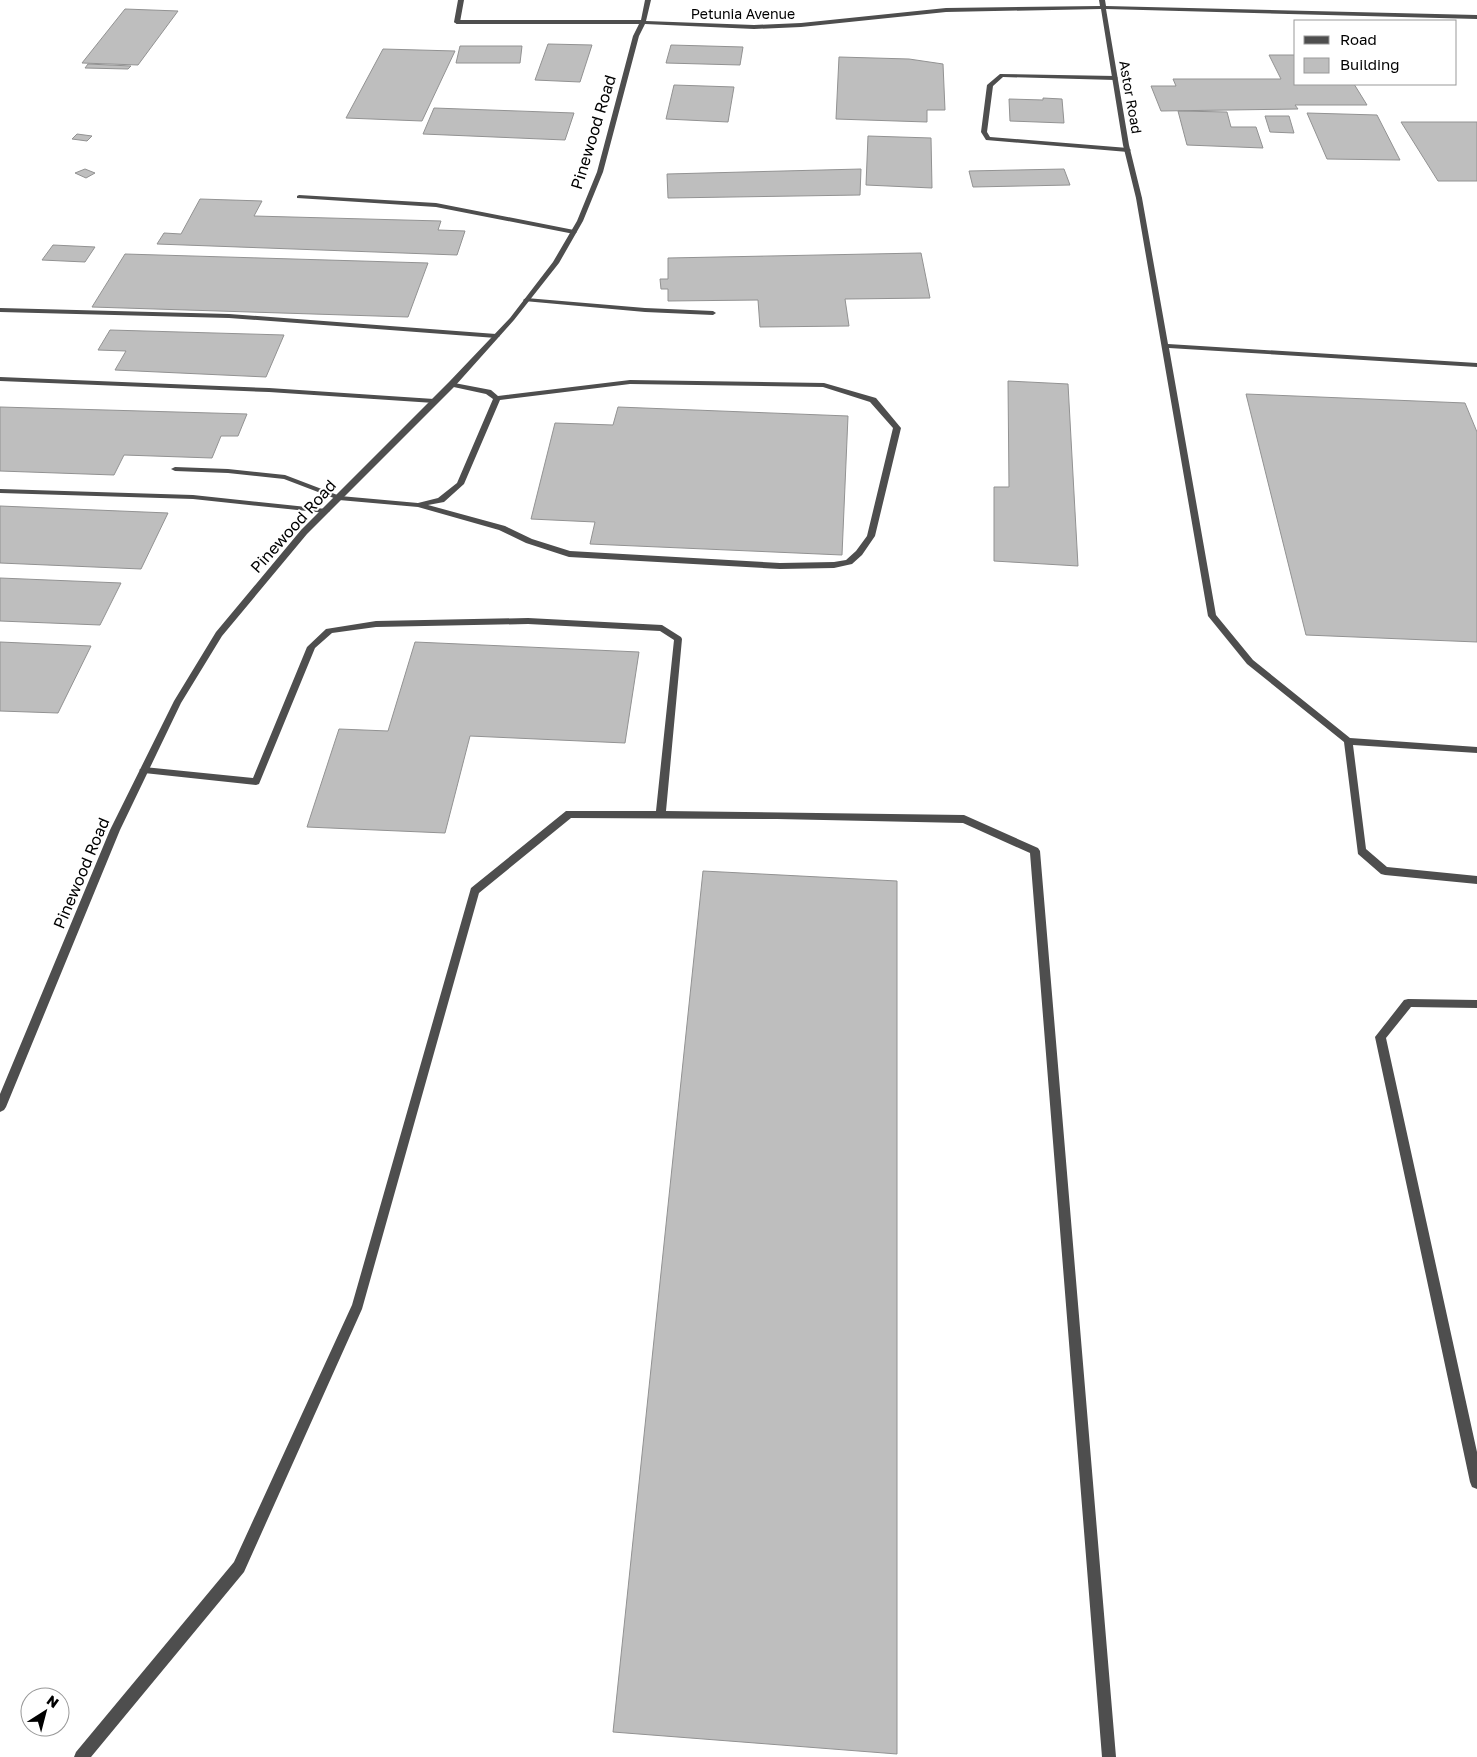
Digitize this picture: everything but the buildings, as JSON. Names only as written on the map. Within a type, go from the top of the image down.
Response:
[{"type":"street","name":"Petunia Avenue","points":[[461,0],[457,22],[643,22],[754,27],[801,25],[946,10],[1007,8],[1103,8],[1477,16]]},
{"type":"street","name":"Pinewood Road","points":[[0,1108],[115,830],[177,704],[219,634],[304,532],[452,384],[496,336],[556,263],[574,232],[600,172],[636,36],[643,22],[648,0]]},
{"type":"street","name":"Astor Road","points":[[1102,0],[1128,150],[1139,198],[1212,616],[1250,662],[1348,741]]},
{"type":"street","points":[[1115,78],[1002,75],[990,86],[984,132],[988,139],[1128,150]]},
{"type":"street","points":[[299,197],[436,205],[574,232]]},
{"type":"street","points":[[526,300],[645,310],[713,313]]},
{"type":"street","points":[[0,310],[229,316],[496,336]]},
{"type":"street","points":[[1165,346],[1477,365]]},
{"type":"street","points":[[0,379],[270,390],[434,401]]},
{"type":"street","points":[[175,469],[228,471],[285,478],[339,498],[418,506],[502,528],[529,542],[569,554],[780,566],[834,565],[849,562],[859,553],[871,536],[897,428],[873,400],[824,385],[630,382],[497,398],[488,392],[452,384]]},
{"type":"street","points":[[418,506],[441,500],[460,484],[497,398]]},
{"type":"street","points":[[0,491],[193,497],[326,511]]},
{"type":"street","points":[[144,770],[202,774],[256,782],[311,646],[329,631],[376,624],[528,621],[662,628],[678,639],[661,814]]},
{"type":"street","points":[[1477,750],[1348,741],[1361,851],[1385,871],[1477,880]]},
{"type":"street","points":[[81,1757],[239,1567],[358,1305],[475,891],[569,814],[777,815],[964,819],[1036,851],[1109,1757]]},
{"type":"street","points":[[1477,1004],[1408,1004],[1380,1037],[1477,1482]]}]
